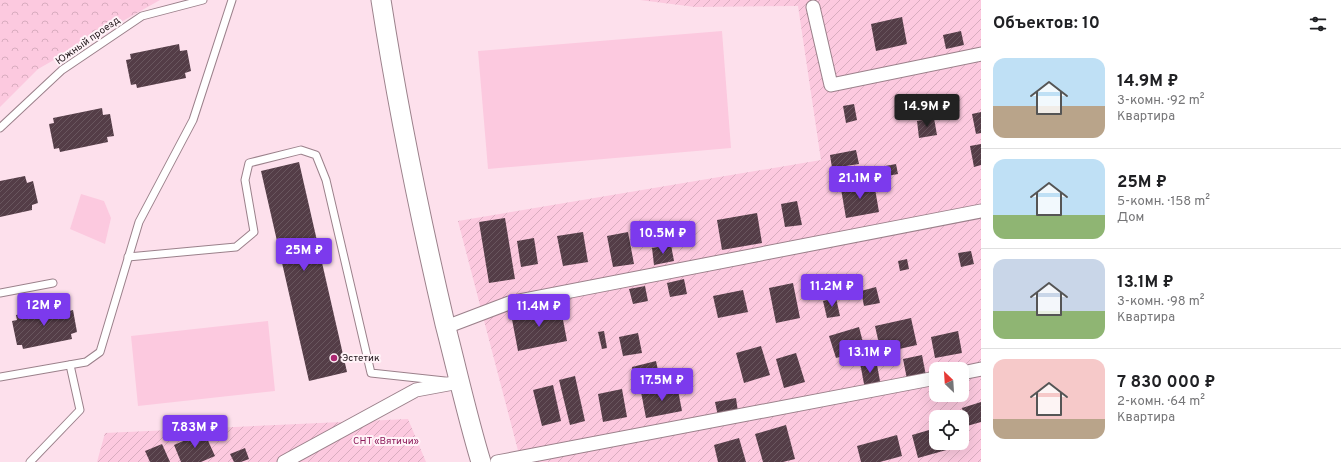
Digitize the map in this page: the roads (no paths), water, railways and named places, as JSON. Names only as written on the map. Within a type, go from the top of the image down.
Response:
[{"type":"main road","points":[[381,0],[416,194],[459,382],[481,462]]},
{"type":"street","points":[[813,6],[831,85],[981,54]]},
{"type":"street","points":[[446,327],[508,303],[981,211]]},
{"type":"street","points":[[969,372],[981,370]]},
{"type":"street","points":[[497,462],[929,379]]},
{"type":"street","points":[[284,462],[416,390],[459,382]]},
{"type":"lane","name":"Южный проезд","points":[[0,128],[62,70],[142,16],[203,0]]},
{"type":"lane","points":[[0,377],[86,362],[100,352],[139,222],[193,120],[232,0]]},
{"type":"lane","points":[[128,257],[236,247],[254,232],[245,180],[249,163],[301,150],[316,155],[326,180],[371,373],[459,382]]},
{"type":"lane","points":[[0,293],[53,283]]},
{"type":"lane","points":[[30,462],[80,410],[70,365]]},
{"type":"place","name":"Эстетик","points":[[334,358]]},
{"type":"park label","name":"СНТ «Вятичи»","points":[[386,441]]}]
